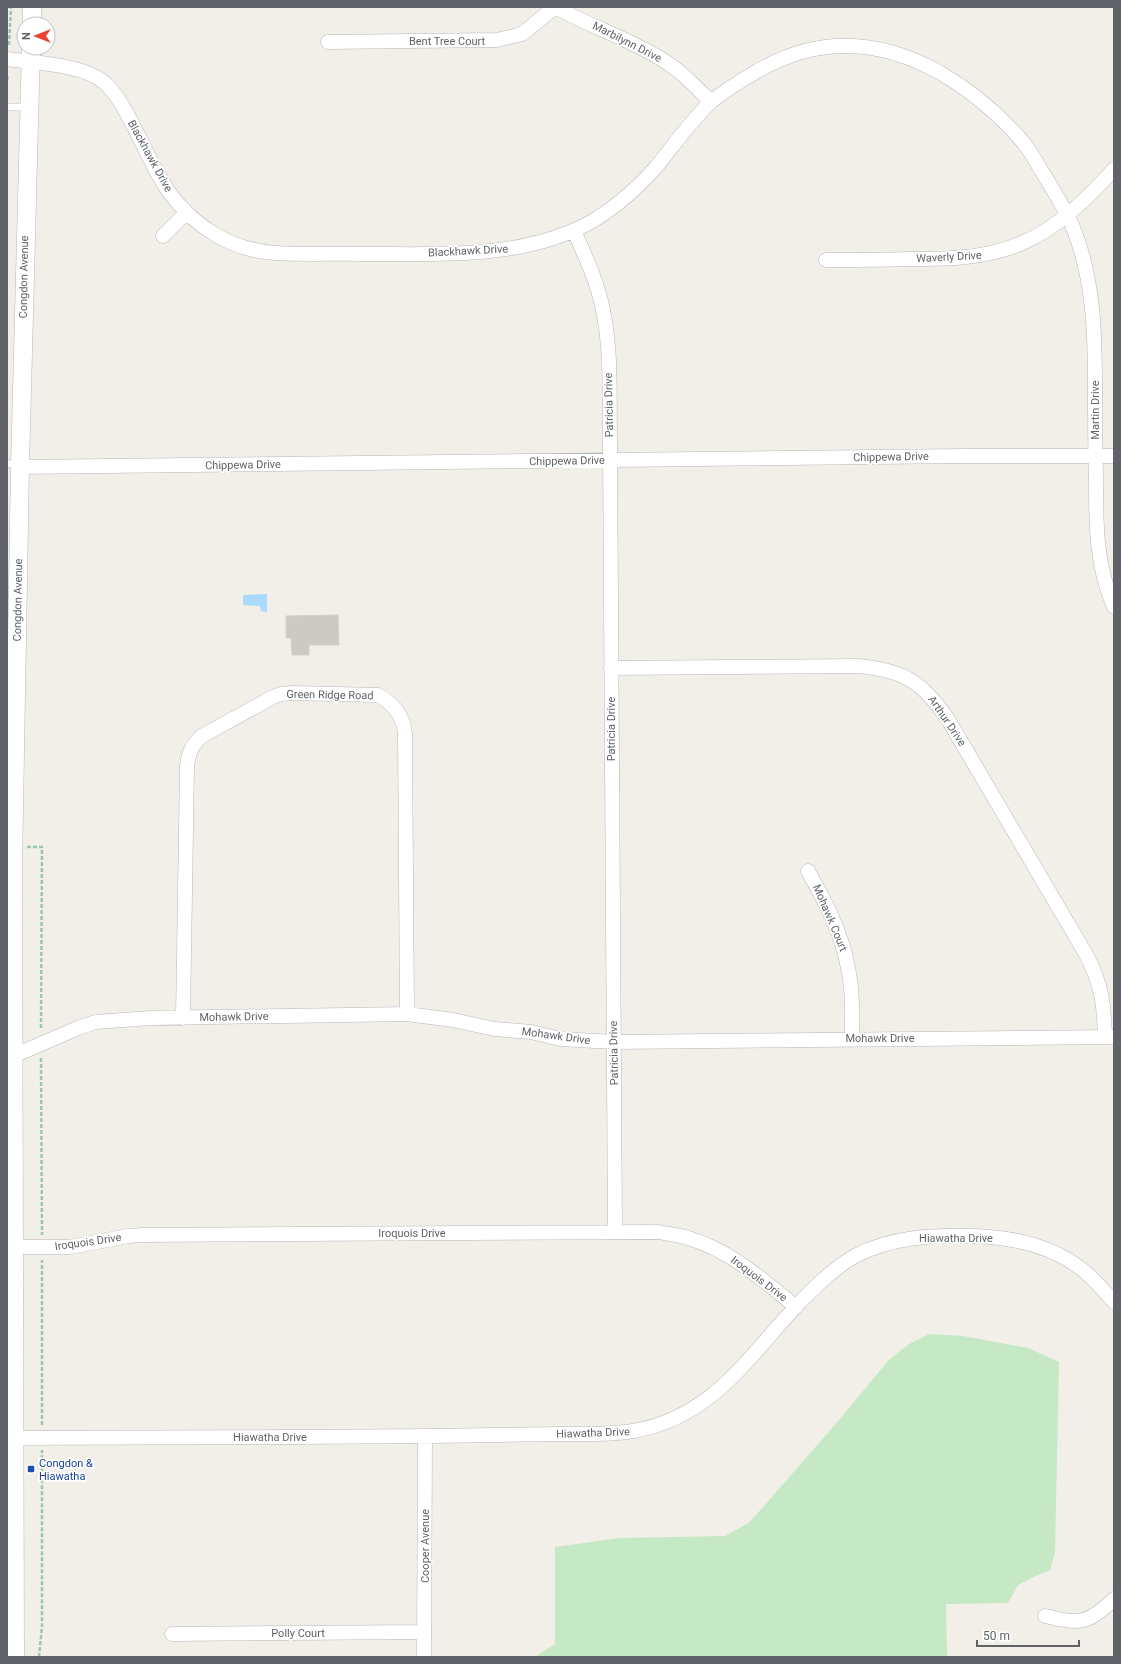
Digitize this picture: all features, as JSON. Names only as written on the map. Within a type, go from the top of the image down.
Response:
[{"type":"street","name":"Bent Tree Court","points":[[328,42],[497,40],[522,34],[555,7]]},
{"type":"street","name":"Marbilynn Drive","points":[[555,7],[634,44],[664,60],[689,80],[711,102]]},
{"type":"street","name":"Blackhawk Drive","points":[[33,56],[63,67],[89,73],[105,83],[120,101],[167,190],[186,213],[207,229],[232,243],[249,249],[273,253],[400,254],[491,251],[515,248],[574,231],[607,212],[639,185],[711,102],[742,80],[772,62],[800,51],[830,46],[852,45],[878,48],[900,54],[921,62],[953,81],[991,109],[1025,144],[1067,214]]},
{"type":"street","name":"Blackhawk Drive","points":[[7,60],[25,56]]},
{"type":"street","name":"Congdon Avenue","points":[[15,1657],[10,1438],[10,823],[14,465],[30,56]]},
{"type":"street","name":"Waverly Drive","points":[[826,260],[948,259],[981,256],[1023,243],[1054,224],[1080,204],[1114,169]]},
{"type":"street","points":[[163,236],[186,213]]},
{"type":"street","name":"Martin Drive","points":[[1067,214],[1073,227],[1084,261],[1089,282],[1094,319],[1096,533],[1102,572],[1114,607]]},
{"type":"street","name":"Patricia Drive","points":[[574,231],[599,291],[607,339],[610,461],[615,1232]]},
{"type":"street","name":"Chippewa Drive","points":[[14,465],[610,461],[963,456],[1114,456]]},
{"type":"street","name":"Arthur Drive","points":[[611,668],[858,666],[891,671],[902,675],[920,686],[937,702],[949,721],[1087,956],[1100,984],[1109,1037]]},
{"type":"street","name":"Green Ridge Road","points":[[183,1018],[187,767],[189,753],[195,742],[202,736],[272,697],[287,693],[378,694],[394,706],[403,722],[405,733],[407,1014]]},
{"type":"street","name":"Mohawk Court","points":[[808,871],[823,897],[839,935],[846,957],[851,989],[852,1039]]},
{"type":"street","name":"Mohawk Drive","points":[[10,1056],[96,1022],[151,1018],[407,1014],[448,1019],[494,1029],[531,1032],[560,1039],[614,1042],[1109,1037]]},
{"type":"street","name":"Iroquois Drive","points":[[10,1247],[70,1247],[128,1236],[143,1235],[658,1232],[687,1237],[712,1247],[748,1268],[796,1307]]},
{"type":"street","name":"Hiawatha Drive","points":[[10,1438],[425,1436],[618,1433],[638,1430],[665,1422],[691,1411],[722,1388],[796,1307],[831,1272],[860,1254],[901,1240],[943,1236],[993,1237],[1016,1240],[1039,1246],[1062,1256],[1081,1268],[1114,1302]]},
{"type":"street","name":"Cooper Avenue","points":[[424,1657],[425,1436]]},
{"type":"street","points":[[1045,1616],[1067,1621],[1082,1621],[1094,1616],[1114,1599]]},
{"type":"street","name":"Polly Court","points":[[172,1634],[424,1632]]},
{"type":"lane","points":[[7,107],[28,108]]},
{"type":"path","points":[[9,45],[11,7]]},
{"type":"path","points":[[7,80],[8,74]]},
{"type":"path","points":[[28,847],[42,847],[41,1031]]},
{"type":"path","points":[[41,1061],[42,1237]]},
{"type":"path","points":[[42,1259],[42,1424]]},
{"type":"path","points":[[39,1657],[42,1626],[42,1454]]},
{"type":"green space","points":[[929,1334],[963,1336],[1028,1348],[1059,1362],[1055,1553],[1050,1570],[1018,1585],[1008,1603],[946,1604],[947,1657],[535,1657],[555,1644],[555,1547],[620,1538],[725,1536],[749,1523],[840,1419],[888,1361],[909,1344]]},
{"type":"water","points":[[267,594],[267,612],[261,611],[260,606],[243,605],[243,595]]},
{"type":"building","points":[[338,615],[339,645],[309,645],[309,655],[292,655],[291,638],[286,638],[286,616]]},
{"type":"place","name":"Congdon & Hiawatha","points":[[31,1469]]}]
